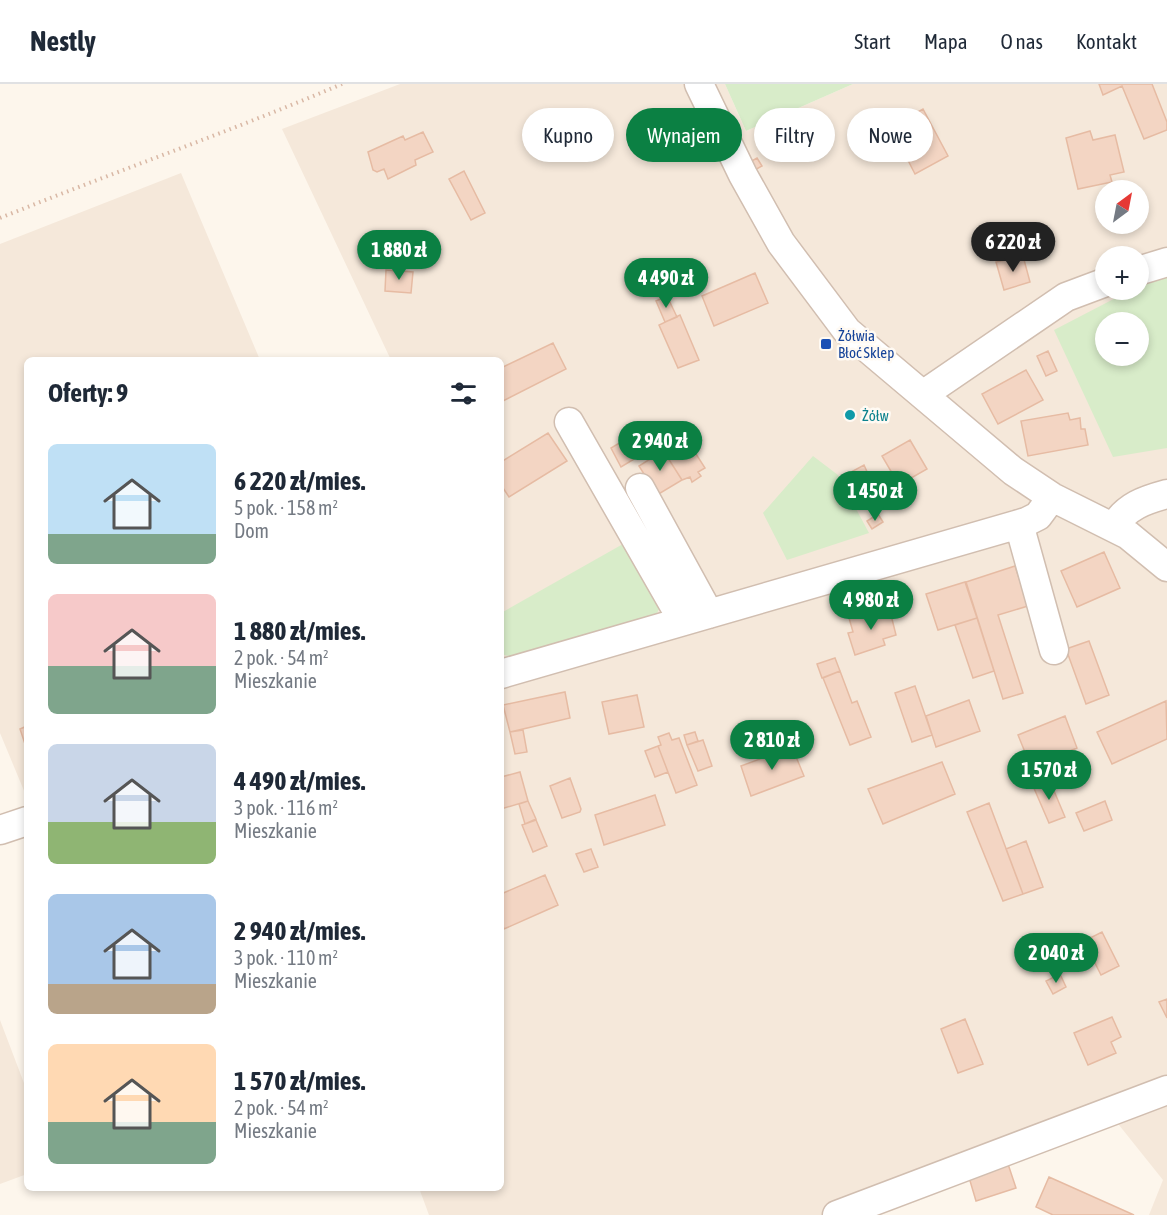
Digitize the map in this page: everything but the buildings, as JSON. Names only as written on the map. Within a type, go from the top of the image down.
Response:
[{"type":"street","points":[[699,84],[743,175],[781,243],[847,331],[1013,471],[1052,497],[1128,535],[1167,567]]},
{"type":"street","points":[[1149,268],[1167,262]]},
{"type":"street","points":[[924,394],[1066,297],[1095,286]]},
{"type":"street","points":[[569,422],[696,617]]},
{"type":"street","points":[[639,488],[696,617]]},
{"type":"street","points":[[1114,527],[1121,514],[1145,500],[1167,494]]},
{"type":"street","points":[[504,673],[1019,524],[1038,516],[1052,497]]},
{"type":"street","points":[[1019,524],[1054,650]]},
{"type":"street","points":[[0,830],[24,822]]},
{"type":"street","points":[[837,1215],[1167,1090]]},
{"type":"path","points":[[0,218],[97,179],[262,118],[342,84]]},
{"type":"shaded area","points":[[400,84],[725,84],[736,108],[626,108],[626,162],[742,162],[742,122],[746,131],[754,127],[754,162],[835,162],[835,108],[798,108],[853,84],[1167,84],[1167,1215],[1149,1215],[1163,1180],[1115,1120],[862,1215],[429,1215],[420,1191],[504,1191],[504,357],[390,357],[282,129]]},
{"type":"shaded area","points":[[181,173],[259,357],[24,357],[24,791],[0,733],[0,244]]},
{"type":"shaded area","points":[[0,1020],[24,1083],[24,1175],[0,1184]]},
{"type":"green space","points":[[725,84],[853,84],[798,108],[754,108],[754,127],[746,131],[742,122],[742,108],[736,108]]},
{"type":"green space","points":[[1167,275],[1167,448],[1113,457],[1054,330],[1112,300],[1149,300],[1149,280],[1157,276]]},
{"type":"green space","points":[[813,456],[838,475],[869,533],[787,560],[763,513]]},
{"type":"green space","points":[[623,544],[662,603],[655,617],[515,658],[504,655],[504,611]]},
{"type":"place","name":"Żółwia Błoć Sklep","points":[[826,344]]},
{"type":"place","name":"Żółw","points":[[850,415]]}]
